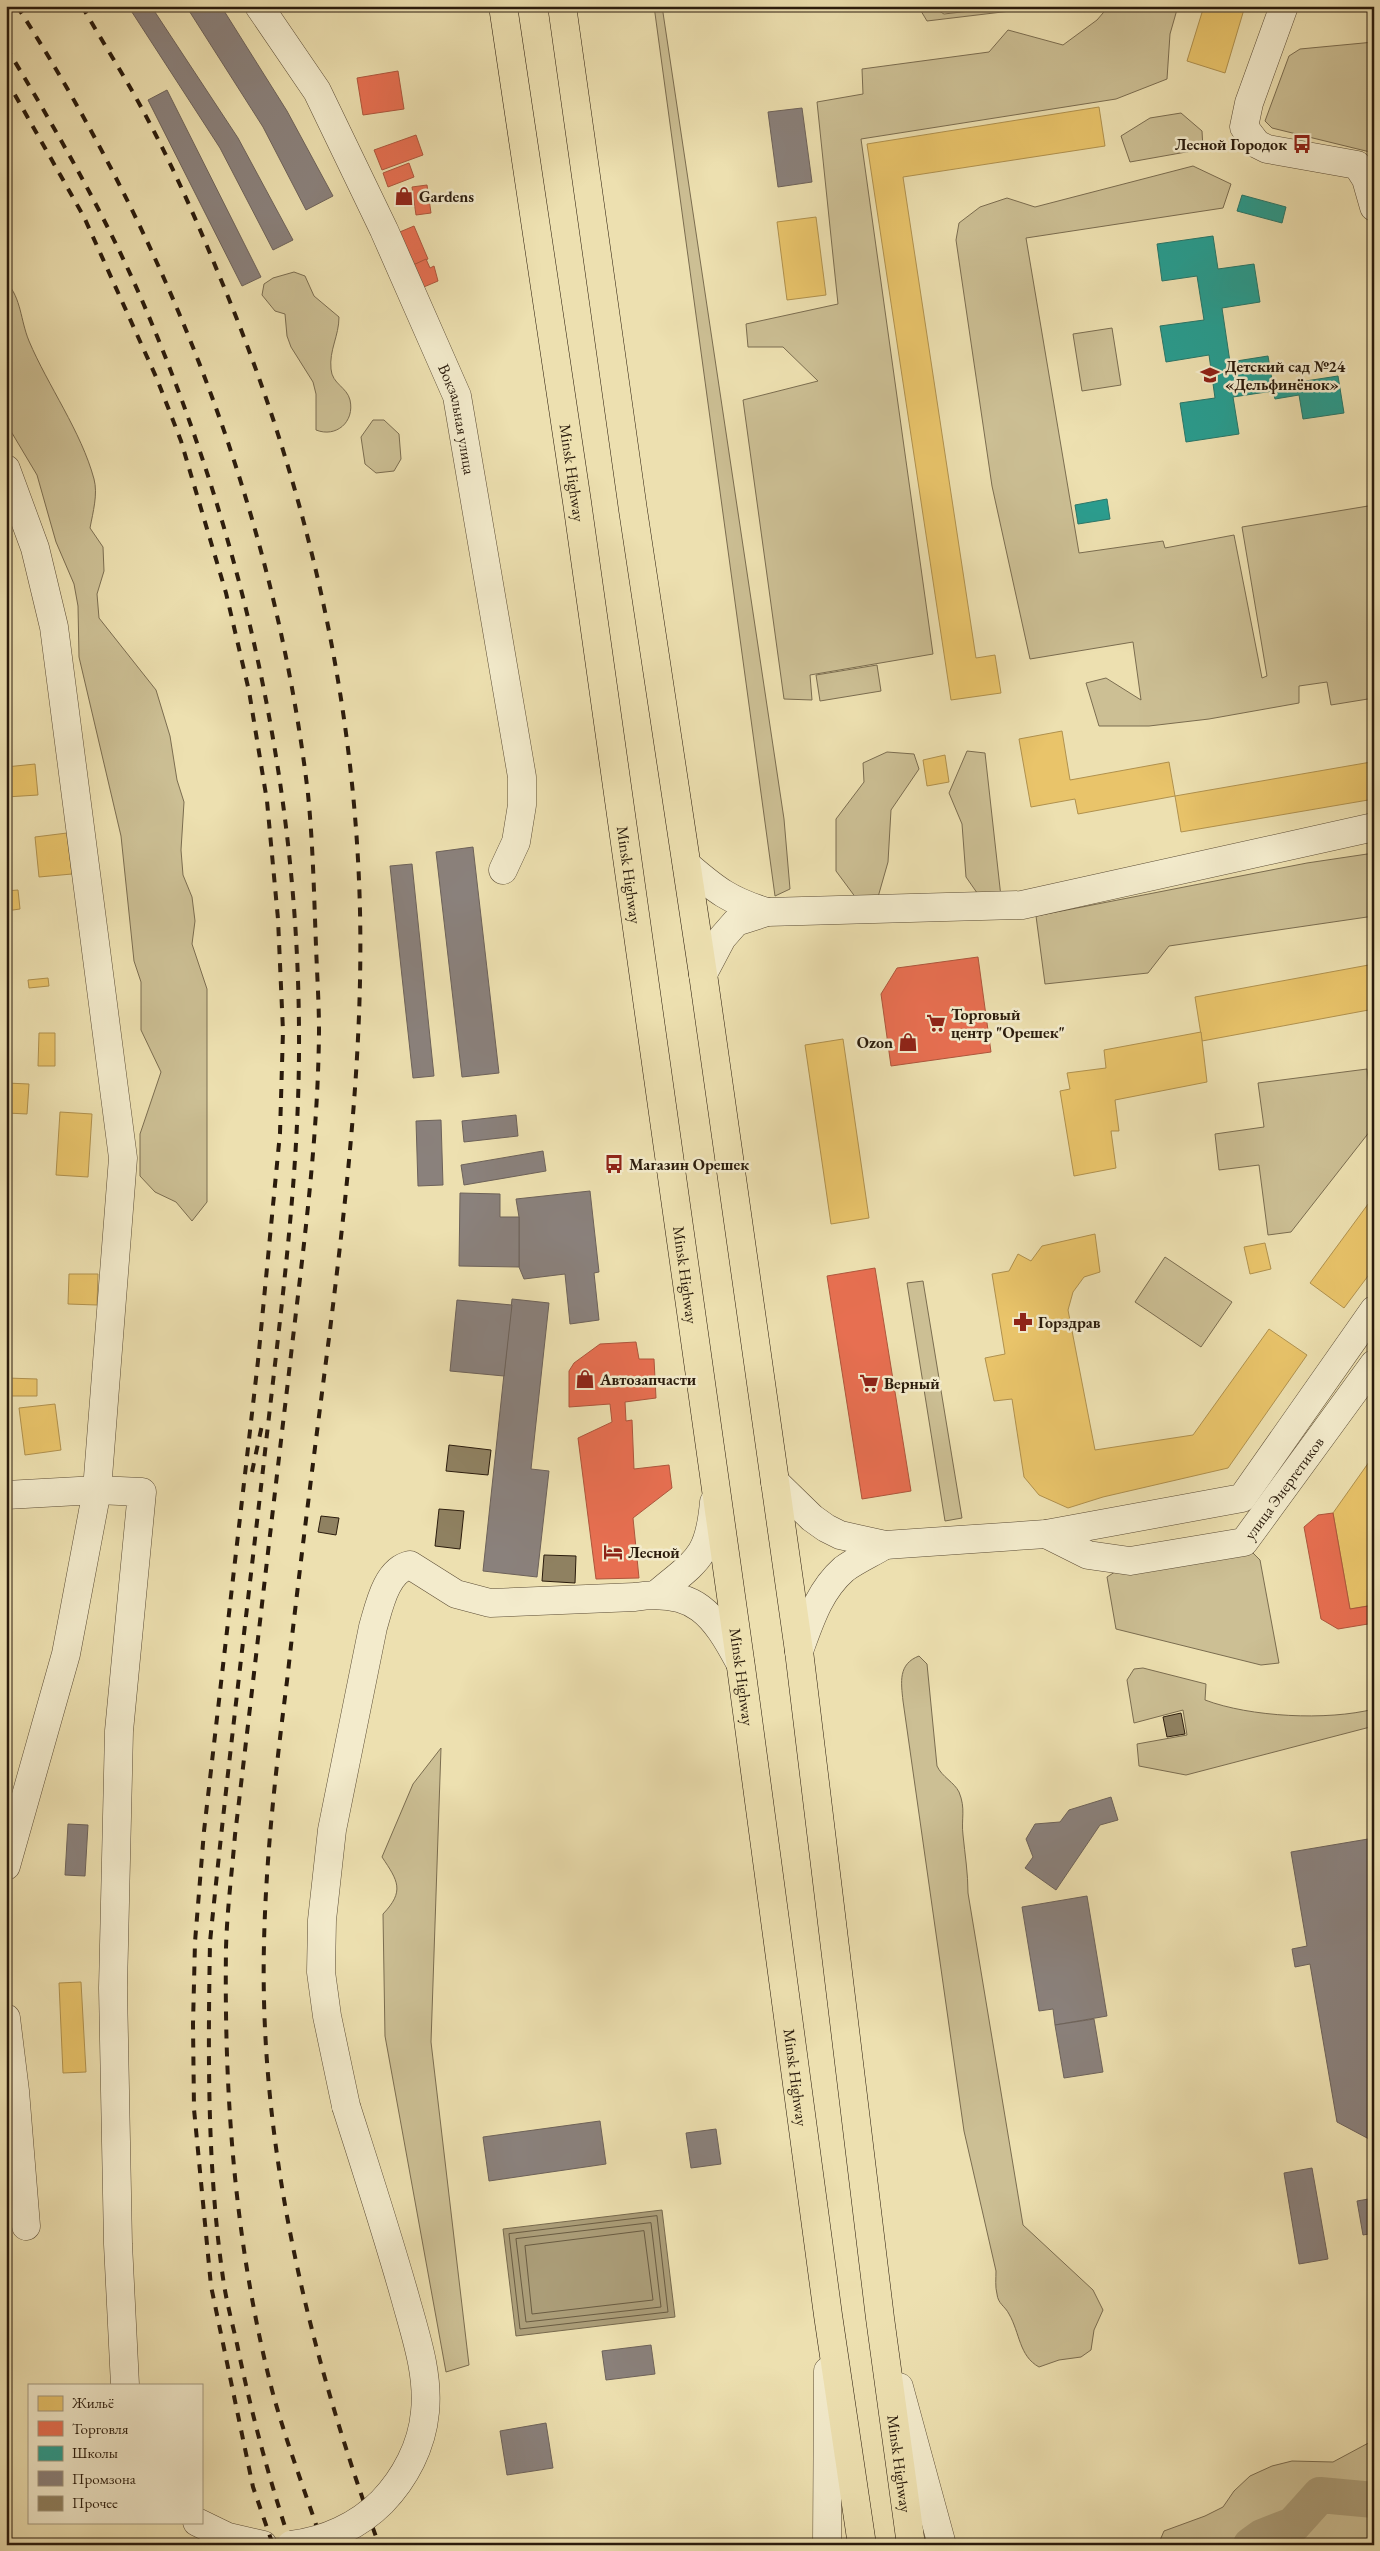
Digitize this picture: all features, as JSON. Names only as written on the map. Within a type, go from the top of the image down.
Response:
[{"type":"highway","name":"Minsk Highway","points":[[503,6],[577,502],[715,1488],[742,1666],[828,2315],[862,2545]]},
{"type":"highway","name":"Minsk Highway","points":[[562,6],[633,510],[799,1651],[880,2318],[911,2545]]},
{"type":"street","name":"Вокзальная улица","points":[[259,6],[317,91],[384,230],[457,396],[522,777],[522,805],[516,842],[503,870]]},
{"type":"street","points":[[1284,6],[1249,103],[1244,127],[1257,144],[1266,149],[1357,165],[1366,179],[1374,207]]},
{"type":"street","points":[[6,469],[34,548],[54,627],[123,1158],[97,1490],[66,1654],[6,1866]]},
{"type":"street","points":[[702,974],[722,938],[736,922],[768,912],[1022,905],[1374,827]]},
{"type":"street","points":[[686,865],[719,893],[739,904],[768,912]]},
{"type":"street","points":[[775,1482],[812,1518],[826,1528],[840,1535],[885,1545],[1046,1534],[1242,1498],[1374,1310]]},
{"type":"street","name":"улица Энергетиков","points":[[1046,1534],[1088,1555],[1130,1561],[1244,1542],[1374,1364]]},
{"type":"street","points":[[657,1594],[696,1561],[702,1553],[709,1540],[712,1526],[715,1488]]},
{"type":"street","points":[[6,1495],[97,1490],[142,1492],[119,1731],[113,1988],[118,2244],[125,2384]]},
{"type":"street","points":[[799,1651],[813,1610],[829,1586],[845,1569],[885,1545]]},
{"type":"street","points":[[291,2545],[337,2533],[374,2509],[390,2493],[414,2455],[425,2412],[426,2390],[419,2347],[394,2256],[346,2106],[326,2007],[321,1972],[322,1920],[334,1820],[374,1627],[388,1586],[403,1567],[410,1565],[456,1594],[490,1604],[635,1597],[657,1594],[690,1602],[705,1609],[723,1631],[742,1666]]},
{"type":"street","points":[[6,2018],[15,2091],[26,2226]]},
{"type":"street","points":[[827,2545],[828,2315]]},
{"type":"street","points":[[880,2318],[942,2545]]},
{"type":"street","points":[[201,2524],[228,2537],[263,2545]]},
{"type":"shaded area","points":[[654,6],[662,6],[784,819],[790,889],[775,896]]},
{"type":"shaded area","points":[[918,6],[931,6],[944,14],[1013,6],[1044,7],[927,21]]},
{"type":"shaded area","points":[[1109,6],[1178,6],[1170,34],[1167,79],[1116,99],[861,139],[933,654],[810,675],[812,700],[784,699],[743,400],[818,381],[783,347],[748,347],[746,324],[838,304],[817,102],[863,94],[862,69],[989,52],[1008,30],[1063,45],[1097,20]]},
{"type":"shaded area","points":[[1374,42],[1374,153],[1272,128],[1265,121],[1289,56],[1300,49]]},
{"type":"shaded area","points":[[1181,113],[1202,131],[1203,149],[1130,162],[1121,136],[1150,118]]},
{"type":"shaded area","points":[[1193,166],[1231,184],[1223,208],[1026,238],[1079,553],[1163,541],[1165,548],[1234,535],[1262,678],[1267,676],[1242,527],[1374,505],[1374,698],[1331,705],[1327,682],[1299,686],[1299,703],[1209,719],[1149,726],[1099,726],[1086,683],[1106,678],[1141,700],[1133,642],[1030,659],[992,486],[956,240],[959,223],[980,207],[1007,198],[1035,207]]},
{"type":"shaded area","points":[[294,272],[305,276],[314,296],[339,317],[331,356],[331,369],[334,378],[346,392],[351,408],[347,421],[337,430],[330,432],[316,430],[316,394],[313,382],[291,347],[287,336],[285,314],[275,311],[262,295],[264,284],[273,278]]},
{"type":"shaded area","points":[[6,281],[15,295],[29,341],[73,426],[94,479],[95,497],[90,528],[103,547],[104,571],[97,594],[99,618],[156,690],[170,736],[177,780],[184,802],[181,850],[183,875],[192,897],[195,921],[192,944],[207,989],[207,1202],[192,1221],[176,1202],[155,1192],[140,1176],[140,1134],[161,1072],[141,1030],[141,982],[134,961],[121,836],[79,657],[78,606],[74,584],[56,542],[37,475],[6,423]]},
{"type":"shaded area","points":[[1112,328],[1121,385],[1082,391],[1073,334]]},
{"type":"shaded area","points":[[373,420],[384,420],[399,434],[401,459],[394,471],[376,473],[365,464],[361,437]]},
{"type":"shaded area","points":[[877,665],[881,691],[820,701],[816,675]]},
{"type":"shaded area","points":[[967,751],[985,753],[1001,897],[982,900],[966,877],[962,824],[949,793]]},
{"type":"shaded area","points":[[887,752],[914,754],[919,769],[891,810],[888,862],[878,897],[859,902],[836,871],[836,819],[864,782],[863,763]]},
{"type":"shaded area","points":[[1374,853],[1374,916],[1169,946],[1148,973],[1045,984],[1036,916],[1307,863]]},
{"type":"shaded area","points":[[1367,1069],[1374,1126],[1291,1232],[1268,1235],[1259,1165],[1219,1170],[1215,1134],[1264,1127],[1258,1083]]},
{"type":"shaded area","points":[[1165,1257],[1232,1302],[1201,1347],[1135,1302]]},
{"type":"shaded area","points":[[923,1281],[962,1518],[945,1521],[907,1283]]},
{"type":"shaded area","points":[[1251,1551],[1260,1560],[1279,1663],[1261,1665],[1116,1629],[1107,1577],[1118,1570]]},
{"type":"shaded area","points":[[919,1656],[927,1664],[937,1766],[957,1788],[962,1804],[968,1893],[1023,2225],[1093,2290],[1103,2310],[1094,2330],[1091,2350],[1081,2357],[1059,2360],[1039,2367],[1027,2357],[1013,2321],[998,2297],[996,2271],[964,2131],[902,1694],[902,1674],[904,1669],[912,1659]]},
{"type":"shaded area","points":[[1143,1668],[1206,1684],[1205,1700],[1223,1706],[1266,1713],[1312,1716],[1355,1713],[1374,1709],[1374,1726],[1186,1775],[1139,1766],[1137,1744],[1187,1735],[1183,1710],[1134,1723],[1127,1680],[1134,1669]]},
{"type":"shaded area","points":[[441,1748],[431,2042],[469,2365],[446,2372],[385,2036],[383,1914],[394,1899],[397,1886],[392,1873],[382,1857],[413,1784]]},
{"type":"shaded area","points":[[1374,2440],[1374,2545],[1158,2545],[1164,2531],[1205,2516],[1223,2507],[1234,2491],[1250,2476],[1272,2466],[1292,2461],[1333,2462]]},
{"type":"water","points":[[662,2210],[675,2317],[516,2336],[503,2229]]},
{"type":"building: Жильё","points":[[1204,6],[1245,6],[1225,73],[1187,61]]},
{"type":"building: Жильё","points":[[1099,107],[1105,146],[903,177],[976,658],[995,655],[1001,693],[951,700],[867,144]]},
{"type":"building: Жильё","points":[[816,217],[826,295],[787,300],[777,222]]},
{"type":"building: Жильё","points":[[1062,731],[1070,780],[1169,762],[1175,796],[1078,814],[1075,799],[1031,807],[1019,739]]},
{"type":"building: Жильё","points":[[945,755],[949,782],[927,786],[923,760]]},
{"type":"building: Жильё","points":[[1371,762],[1374,799],[1181,832],[1175,796]]},
{"type":"building: Жильё","points":[[35,764],[38,795],[6,797],[6,767]]},
{"type":"building: Жильё","points":[[67,833],[72,874],[39,877],[35,837]]},
{"type":"building: Жильё","points":[[18,890],[20,909],[6,911],[6,891]]},
{"type":"building: Жильё","points":[[1374,964],[1374,1009],[1202,1041],[1195,997]]},
{"type":"building: Жильё","points":[[48,978],[49,986],[29,988],[28,980]]},
{"type":"building: Жильё","points":[[1201,1032],[1207,1082],[1115,1100],[1119,1131],[1111,1131],[1116,1168],[1074,1176],[1060,1091],[1070,1089],[1067,1073],[1106,1068],[1104,1050]]},
{"type":"building: Жильё","points":[[39,1033],[55,1033],[55,1066],[38,1066]]},
{"type":"building: Жильё","points":[[843,1039],[869,1218],[831,1224],[805,1045]]},
{"type":"building: Жильё","points":[[6,1083],[29,1084],[27,1114],[7,1113],[6,1124]]},
{"type":"building: Жильё","points":[[60,1112],[92,1114],[88,1177],[56,1175]]},
{"type":"building: Жильё","points":[[1374,1196],[1374,1268],[1344,1308],[1310,1283]]},
{"type":"building: Жильё","points":[[1095,1234],[1100,1272],[1084,1277],[1073,1292],[1068,1310],[1095,1450],[1193,1435],[1269,1329],[1307,1355],[1228,1468],[1103,1497],[1068,1508],[1039,1495],[1024,1477],[1012,1399],[994,1401],[985,1358],[1005,1354],[992,1274],[1009,1271],[1018,1254],[1031,1261],[1042,1246]]},
{"type":"building: Жильё","points":[[1265,1243],[1271,1269],[1250,1274],[1244,1247]]},
{"type":"building: Жильё","points":[[69,1274],[98,1274],[97,1305],[68,1304]]},
{"type":"building: Жильё","points":[[6,1360],[7,1378],[37,1379],[37,1396],[6,1396]]},
{"type":"building: Жильё","points":[[55,1404],[61,1450],[25,1455],[19,1408]]},
{"type":"building: Жильё","points":[[1374,1455],[1374,1605],[1350,1609],[1333,1513]]},
{"type":"building: Жильё","points":[[81,1982],[86,2072],[63,2073],[59,1983]]},
{"type":"building: Торговля","points":[[398,71],[404,109],[363,115],[357,78]]},
{"type":"building: Торговля","points":[[416,135],[423,155],[382,170],[374,150]]},
{"type":"building: Торговля","points":[[409,163],[414,177],[388,187],[383,173]]},
{"type":"building: Торговля","points":[[427,185],[431,213],[416,215],[412,187]]},
{"type":"building: Торговля","points":[[414,226],[428,259],[409,267],[395,234]]},
{"type":"building: Торговля","points":[[426,259],[430,268],[434,266],[438,281],[419,289],[409,267]]},
{"type":"building: Торговля","name":"Торговый центр \"Орешек\"","points":[[978,957],[991,1052],[891,1066],[881,994],[897,968]]},
{"type":"building: Торговля","name":"Верный","points":[[875,1268],[911,1491],[862,1499],[827,1276]]},
{"type":"building: Торговля","points":[[636,1342],[639,1359],[654,1359],[656,1398],[625,1402],[626,1421],[632,1420],[634,1469],[669,1465],[672,1488],[633,1518],[639,1578],[596,1579],[578,1438],[612,1422],[610,1404],[569,1407],[569,1371],[574,1363],[600,1344]]},
{"type":"building: Торговля","points":[[1333,1513],[1350,1609],[1374,1605],[1374,1623],[1338,1629],[1321,1619],[1304,1527],[1318,1515]]},
{"type":"building: Школы","points":[[1242,195],[1286,207],[1282,223],[1237,211]]},
{"type":"building: Школы","points":[[1213,236],[1218,269],[1254,264],[1260,302],[1222,308],[1230,362],[1268,356],[1273,386],[1338,376],[1344,413],[1303,419],[1299,395],[1275,399],[1273,391],[1233,397],[1239,434],[1186,442],[1180,403],[1215,398],[1209,355],[1166,362],[1160,326],[1204,320],[1197,276],[1162,281],[1157,244]]},
{"type":"building: Школы","points":[[1107,499],[1110,519],[1078,524],[1075,505]]},
{"type":"building: Промзона","points":[[128,6],[151,6],[238,138],[293,240],[273,250],[220,148]]},
{"type":"building: Промзона","points":[[186,6],[221,6],[287,111],[333,196],[306,210],[263,127]]},
{"type":"building: Промзона","points":[[167,90],[261,277],[242,286],[148,100]]},
{"type":"building: Промзона","points":[[802,108],[812,182],[778,187],[768,112]]},
{"type":"building: Промзона","points":[[473,847],[499,1073],[462,1077],[436,852]]},
{"type":"building: Промзона","points":[[412,864],[434,1076],[413,1078],[390,866]]},
{"type":"building: Промзона","points":[[516,1115],[518,1136],[464,1142],[462,1121]]},
{"type":"building: Промзона","points":[[441,1120],[443,1185],[418,1186],[416,1121]]},
{"type":"building: Промзона","points":[[543,1151],[546,1171],[464,1185],[461,1165]]},
{"type":"building: Промзона","points":[[590,1191],[599,1272],[594,1273],[599,1320],[570,1324],[565,1274],[524,1279],[519,1267],[519,1217],[516,1199]]},
{"type":"building: Промзона","points":[[460,1193],[500,1194],[500,1217],[519,1217],[519,1267],[459,1266]]},
{"type":"building: Промзона","points":[[512,1299],[549,1303],[531,1469],[549,1471],[537,1577],[483,1571]]},
{"type":"building: Промзона","points":[[457,1300],[512,1305],[504,1376],[450,1371]]},
{"type":"building: Промзона","points":[[1111,1797],[1118,1820],[1100,1825],[1056,1890],[1025,1868],[1033,1857],[1026,1839],[1035,1824],[1060,1822],[1069,1810]]},
{"type":"building: Промзона","points":[[68,1824],[88,1825],[85,1876],[65,1875]]},
{"type":"building: Промзона","points":[[1374,1838],[1374,2138],[1369,2139],[1337,2122],[1310,1964],[1295,1967],[1292,1949],[1307,1946],[1291,1852]]},
{"type":"building: Промзона","points":[[1087,1896],[1107,2016],[1055,2025],[1053,2009],[1039,2011],[1022,1907]]},
{"type":"building: Промзона","points":[[1094,2019],[1103,2072],[1064,2078],[1055,2025]]},
{"type":"building: Промзона","points":[[600,2121],[606,2164],[489,2181],[483,2137]]},
{"type":"building: Промзона","points":[[716,2129],[721,2164],[691,2168],[686,2133]]},
{"type":"building: Промзона","points":[[1312,2168],[1328,2259],[1299,2264],[1284,2173]]},
{"type":"building: Промзона","points":[[1374,2198],[1374,2233],[1363,2235],[1357,2201]]},
{"type":"building: Промзона","points":[[651,2345],[655,2374],[606,2380],[602,2351]]},
{"type":"building: Промзона","points":[[546,2423],[553,2468],[507,2475],[500,2431]]},
{"type":"building: Прочее","points":[[449,1445],[491,1450],[488,1475],[446,1471]]},
{"type":"building: Прочее","points":[[439,1509],[464,1511],[460,1549],[435,1546]]},
{"type":"building: Прочее","points":[[321,1516],[339,1518],[336,1535],[318,1532]]},
{"type":"building: Прочее","points":[[544,1555],[576,1556],[575,1583],[542,1581]]},
{"type":"building: Прочее","points":[[1181,1713],[1185,1734],[1167,1737],[1163,1717]]},
{"type":"waterway","points":[[1251,2545],[1262,2537],[1293,2525],[1320,2495],[1374,2500]]},
{"type":"railway","points":[[17,6],[72,96],[122,190],[167,286],[207,384],[242,484],[270,586],[292,689],[308,794],[319,1010],[316,1119],[303,1250],[235,1835],[228,1905],[226,2004],[227,2059],[234,2170],[249,2281],[259,2336],[272,2390],[323,2545]]},
{"type":"railway","points":[[82,6],[135,96],[169,162],[210,252],[249,351],[300,507],[320,586],[336,666],[348,747],[356,829],[360,911],[359,1016],[356,1068],[342,1226],[272,1812],[265,1910],[265,2020],[270,2097],[293,2249],[331,2398],[379,2545]]},
{"type":"railway","points":[[6,47],[60,139],[111,233],[141,298],[176,386],[208,475],[235,566],[257,657],[275,750],[288,844],[296,938],[299,1033],[297,1133],[284,1284],[210,1942],[209,2026],[211,2152],[224,2286],[254,2420],[291,2545]]},
{"type":"railway","points":[[6,79],[84,217],[157,379],[181,441],[226,593],[249,691],[267,801],[278,919],[283,1031],[280,1133],[258,1361],[204,1831],[195,1942],[193,2024],[194,2109],[211,2286],[253,2487],[273,2545]]},
{"type":"railway","points":[[252,1472],[262,1425]]},
{"type":"place","name":"Лесной Городок","points":[[1302,144]]},
{"type":"place","name":"Gardens","points":[[404,196]]},
{"type":"place","name":"Детский сад №24 «Дельфинёнок»","points":[[1210,375]]},
{"type":"place","name":"Торговый центр \"Орешек\"","points":[[936,1023]]},
{"type":"place","name":"Ozon","points":[[908,1042]]},
{"type":"place","name":"Магазин Орешек","points":[[614,1164]]},
{"type":"place","name":"Горздрав","points":[[1023,1322]]},
{"type":"place","name":"Автозапчасти","points":[[585,1379]]},
{"type":"place","name":"Верный","points":[[869,1383]]},
{"type":"place","name":"Лесной","points":[[613,1552]]}]
